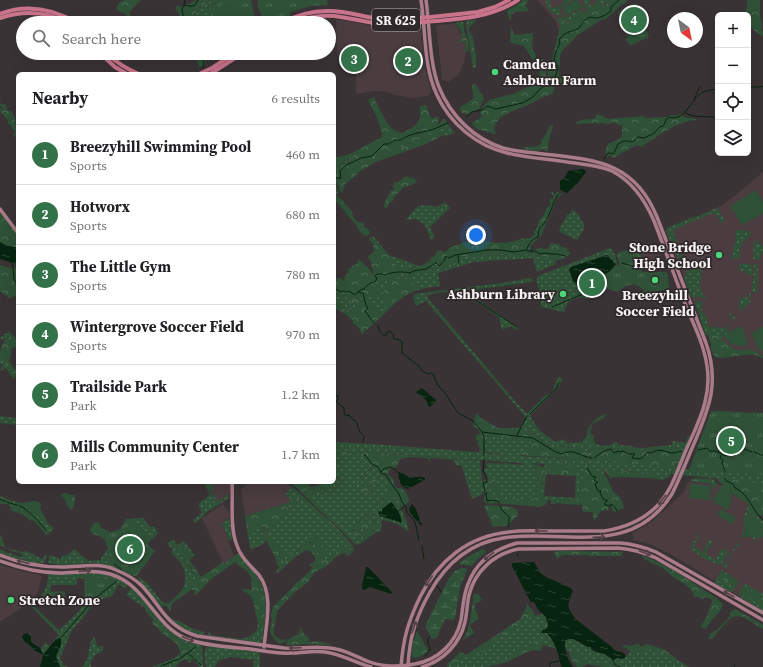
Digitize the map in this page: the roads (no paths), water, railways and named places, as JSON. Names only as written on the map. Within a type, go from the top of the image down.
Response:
[{"type":"main road","points":[[408,666],[412,632],[426,599],[446,568],[468,551],[486,542],[510,537],[597,537],[618,534],[641,525],[659,511],[668,500],[676,486],[704,419],[710,401],[712,382],[711,363],[706,343],[655,210],[644,192],[626,175],[602,163],[592,160],[504,148],[485,140],[469,129],[445,101],[438,85],[421,0]]},
{"type":"main road","points":[[401,666],[408,623],[426,587],[442,564],[462,548],[485,537],[510,532],[613,530],[638,520],[657,506],[665,497],[673,483],[699,421],[708,386],[707,368],[702,345],[652,216],[638,192],[620,176],[601,167],[508,154],[471,136],[454,120],[437,97],[430,74],[426,0]]},
{"type":"main road","name":"SR 625","points":[[336,17],[384,24],[398,24],[478,12],[495,7],[509,0]]},
{"type":"main road","name":"SR 625","points":[[299,16],[312,13],[341,12],[388,20],[483,15],[501,9],[518,0]]},
{"type":"main road","points":[[0,14],[18,9],[38,9],[63,16]]},
{"type":"main road","points":[[0,18],[35,12],[53,16]]},
{"type":"main road","points":[[108,60],[124,72]]},
{"type":"main road","points":[[115,60],[122,66],[135,72]]},
{"type":"main road","points":[[203,72],[224,60]]},
{"type":"main road","points":[[213,72],[232,60]]},
{"type":"main road","points":[[0,209],[16,230]]},
{"type":"main road","points":[[232,484],[234,530],[236,541],[241,554],[263,581],[268,596],[268,611],[263,651]]},
{"type":"main road","points":[[0,555],[18,561],[46,566],[68,567],[95,565],[104,566],[124,573],[145,589],[174,625],[197,636],[284,648],[311,647],[338,649],[369,662],[386,665],[408,666],[422,662],[439,654],[449,645],[458,629],[467,585],[475,569],[495,551],[517,543],[620,543],[643,547],[656,552],[763,613]]},
{"type":"main road","points":[[422,667],[443,656],[458,640],[463,627],[472,585],[483,568],[497,557],[518,549],[618,548],[642,552],[656,558],[763,620]]},
{"type":"main road","points":[[0,561],[22,568],[46,572],[66,573],[96,571],[110,574],[125,580],[138,590],[160,619],[170,628],[180,635],[195,642],[263,651],[292,653],[325,652],[344,656],[371,667]]},
{"type":"water","points":[[582,169],[586,172],[577,184],[567,193],[560,189],[560,181],[565,177],[568,171]]},
{"type":"water","points":[[0,242],[7,246],[16,248],[16,263],[0,259]]},
{"type":"water","points":[[607,255],[616,264],[612,269],[601,275],[581,275],[579,278],[579,287],[573,281],[569,270],[571,267]]},
{"type":"water","points":[[422,388],[436,400],[429,407],[426,400],[416,392]]},
{"type":"water","points":[[399,472],[410,478],[421,477],[425,478],[425,480],[408,489],[403,487],[400,482]]},
{"type":"water","points":[[391,502],[398,511],[402,522],[401,523],[383,517],[382,514],[382,517],[378,513],[380,511],[382,512],[382,509]]},
{"type":"water","points":[[412,504],[416,509],[422,525],[420,525],[412,516],[409,509]]},
{"type":"water","points":[[534,562],[544,576],[571,588],[573,591],[569,600],[569,610],[577,620],[613,649],[622,652],[626,656],[625,658],[617,658],[613,660],[605,654],[596,652],[591,649],[591,647],[588,647],[573,639],[568,639],[565,641],[566,652],[573,667],[562,667],[552,640],[547,633],[541,633],[542,630],[546,629],[548,626],[546,617],[539,611],[534,602],[531,602],[529,599],[512,566],[512,563]]},
{"type":"water","points":[[366,567],[368,567],[391,591],[391,594],[370,587],[364,590],[362,589]]},
{"type":"water","points":[[26,633],[31,636],[31,642],[40,648],[43,654],[55,640],[61,638],[61,645],[56,656],[60,667],[40,667],[43,655],[34,650],[25,642],[22,637]]},
{"type":"waterway","points":[[183,16],[182,10],[185,0]]},
{"type":"waterway","points":[[184,5],[194,6],[198,0]]},
{"type":"waterway","points":[[466,117],[472,112],[482,110],[487,106],[496,109],[522,103],[533,97],[555,77],[558,66],[554,60],[561,37],[578,29],[588,18],[598,18],[608,13],[611,11],[611,7],[619,0]]},
{"type":"waterway","points":[[203,68],[204,60]]},
{"type":"waterway","points":[[694,100],[700,86]]},
{"type":"waterway","points":[[751,87],[763,86]]},
{"type":"waterway","points":[[604,159],[608,153],[613,154],[618,144],[624,141],[632,142],[638,137],[644,138],[653,134],[664,125],[666,119],[669,117],[675,118],[683,114],[700,94],[715,90]]},
{"type":"waterway","points":[[685,113],[693,116],[713,117]]},
{"type":"waterway","points":[[336,178],[341,178],[340,171],[346,165],[361,158],[372,156],[384,144],[389,144],[395,140],[401,140],[410,135],[432,130],[448,123]]},
{"type":"waterway","points":[[527,249],[531,242],[538,237],[539,229],[546,221],[559,193]]},
{"type":"waterway","points":[[336,289],[341,292],[349,291],[355,295],[369,284],[375,282],[377,278],[375,276],[377,274],[385,275],[401,272],[410,273],[413,271],[426,269],[436,263],[439,266],[445,260],[446,256],[449,258],[455,255],[487,250],[514,252],[526,250],[535,251],[540,254],[545,253],[566,256]]},
{"type":"waterway","points":[[458,256],[459,263]]},
{"type":"waterway","points":[[11,262],[13,266]]},
{"type":"waterway","points":[[622,263],[635,267],[667,266]]},
{"type":"waterway","points":[[13,267],[14,279],[16,283]]},
{"type":"waterway","points":[[552,307],[583,294],[579,287]]},
{"type":"waterway","points":[[466,289],[474,299],[517,327]]},
{"type":"waterway","points":[[358,292],[363,293],[368,309],[365,311],[374,323]]},
{"type":"waterway","points":[[378,326],[383,334],[386,336],[387,332],[390,331],[394,336],[394,339],[402,342],[402,353],[419,366],[422,371],[428,374],[432,373],[437,384],[445,393],[458,413],[473,421],[482,432],[533,438],[561,454],[573,452],[592,458]]},
{"type":"waterway","points":[[530,414],[556,389],[559,382]]},
{"type":"waterway","points":[[336,395],[338,396],[336,401]]},
{"type":"waterway","points":[[336,401],[344,408],[344,413],[346,416],[349,415],[357,423],[359,431],[364,435],[363,442]]},
{"type":"waterway","points":[[517,435],[527,416]]},
{"type":"waterway","points":[[482,432],[484,437],[484,455]]},
{"type":"waterway","points":[[698,450],[707,448],[710,451],[716,451],[726,456],[727,454],[735,455],[736,451],[744,449],[752,452]]},
{"type":"waterway","points":[[594,458],[604,451],[611,449],[614,453],[623,451],[628,454],[635,454],[632,458],[640,459],[647,453],[661,450],[671,453],[682,451]]},
{"type":"waterway","points":[[754,452],[763,455]]},
{"type":"waterway","points":[[364,454],[372,464],[378,467],[381,473],[386,475],[399,494],[407,512],[415,522],[419,540]]},
{"type":"waterway","points":[[721,455],[720,458],[723,460],[722,463],[725,471]]},
{"type":"waterway","points":[[484,459],[483,471],[487,482],[483,483],[485,491]]},
{"type":"waterway","points":[[381,472],[390,467],[399,473]]},
{"type":"waterway","points":[[587,468],[592,476],[596,477],[594,480],[598,482],[595,484],[598,491],[601,491],[600,493],[604,500],[607,500],[605,505],[610,506],[611,504],[617,511]]},
{"type":"waterway","points":[[725,478],[726,481],[733,484],[735,488],[744,494],[763,520]]},
{"type":"waterway","points":[[487,492],[487,501],[498,501],[499,503]]},
{"type":"waterway","points":[[0,499],[25,509],[35,517],[46,530]]},
{"type":"waterway","points":[[500,506],[509,517],[508,527]]},
{"type":"waterway","points":[[398,511],[404,507]]},
{"type":"waterway","points":[[422,546],[424,559]]},
{"type":"waterway","points":[[114,564],[122,570]]},
{"type":"waterway","points":[[61,638],[94,599],[117,581]]},
{"type":"waterway","points":[[437,586],[442,593]]},
{"type":"waterway","points":[[425,656],[430,649],[428,641],[430,636]]},
{"type":"waterway","points":[[161,666],[179,659],[196,647]]},
{"type":"waterway","points":[[188,653],[201,665]]},
{"type":"waterway","points":[[613,660],[615,665],[620,667]]},
{"type":"waterway","points":[[551,667],[549,665],[550,663],[559,661]]},
{"type":"place","name":"Wintergrove Soccer Field","points":[[634,20]]},
{"type":"place","name":"The Little Gym","points":[[354,59]]},
{"type":"place","name":"Hotworx","points":[[408,61]]},
{"type":"place","name":"Camden Ashburn Farm","points":[[495,72]]},
{"type":"place","name":"Stone Bridge High School","points":[[719,255]]},
{"type":"place","name":"Breezyhill Soccer Field","points":[[655,280]]},
{"type":"place","name":"Breezyhill Swimming Pool","points":[[592,283]]},
{"type":"place","name":"Ashburn Library","points":[[563,294]]},
{"type":"place","name":"Trailside Park","points":[[731,441]]},
{"type":"place","name":"Mills Community Center","points":[[130,549]]},
{"type":"place","name":"Stretch Zone","points":[[11,600]]}]
